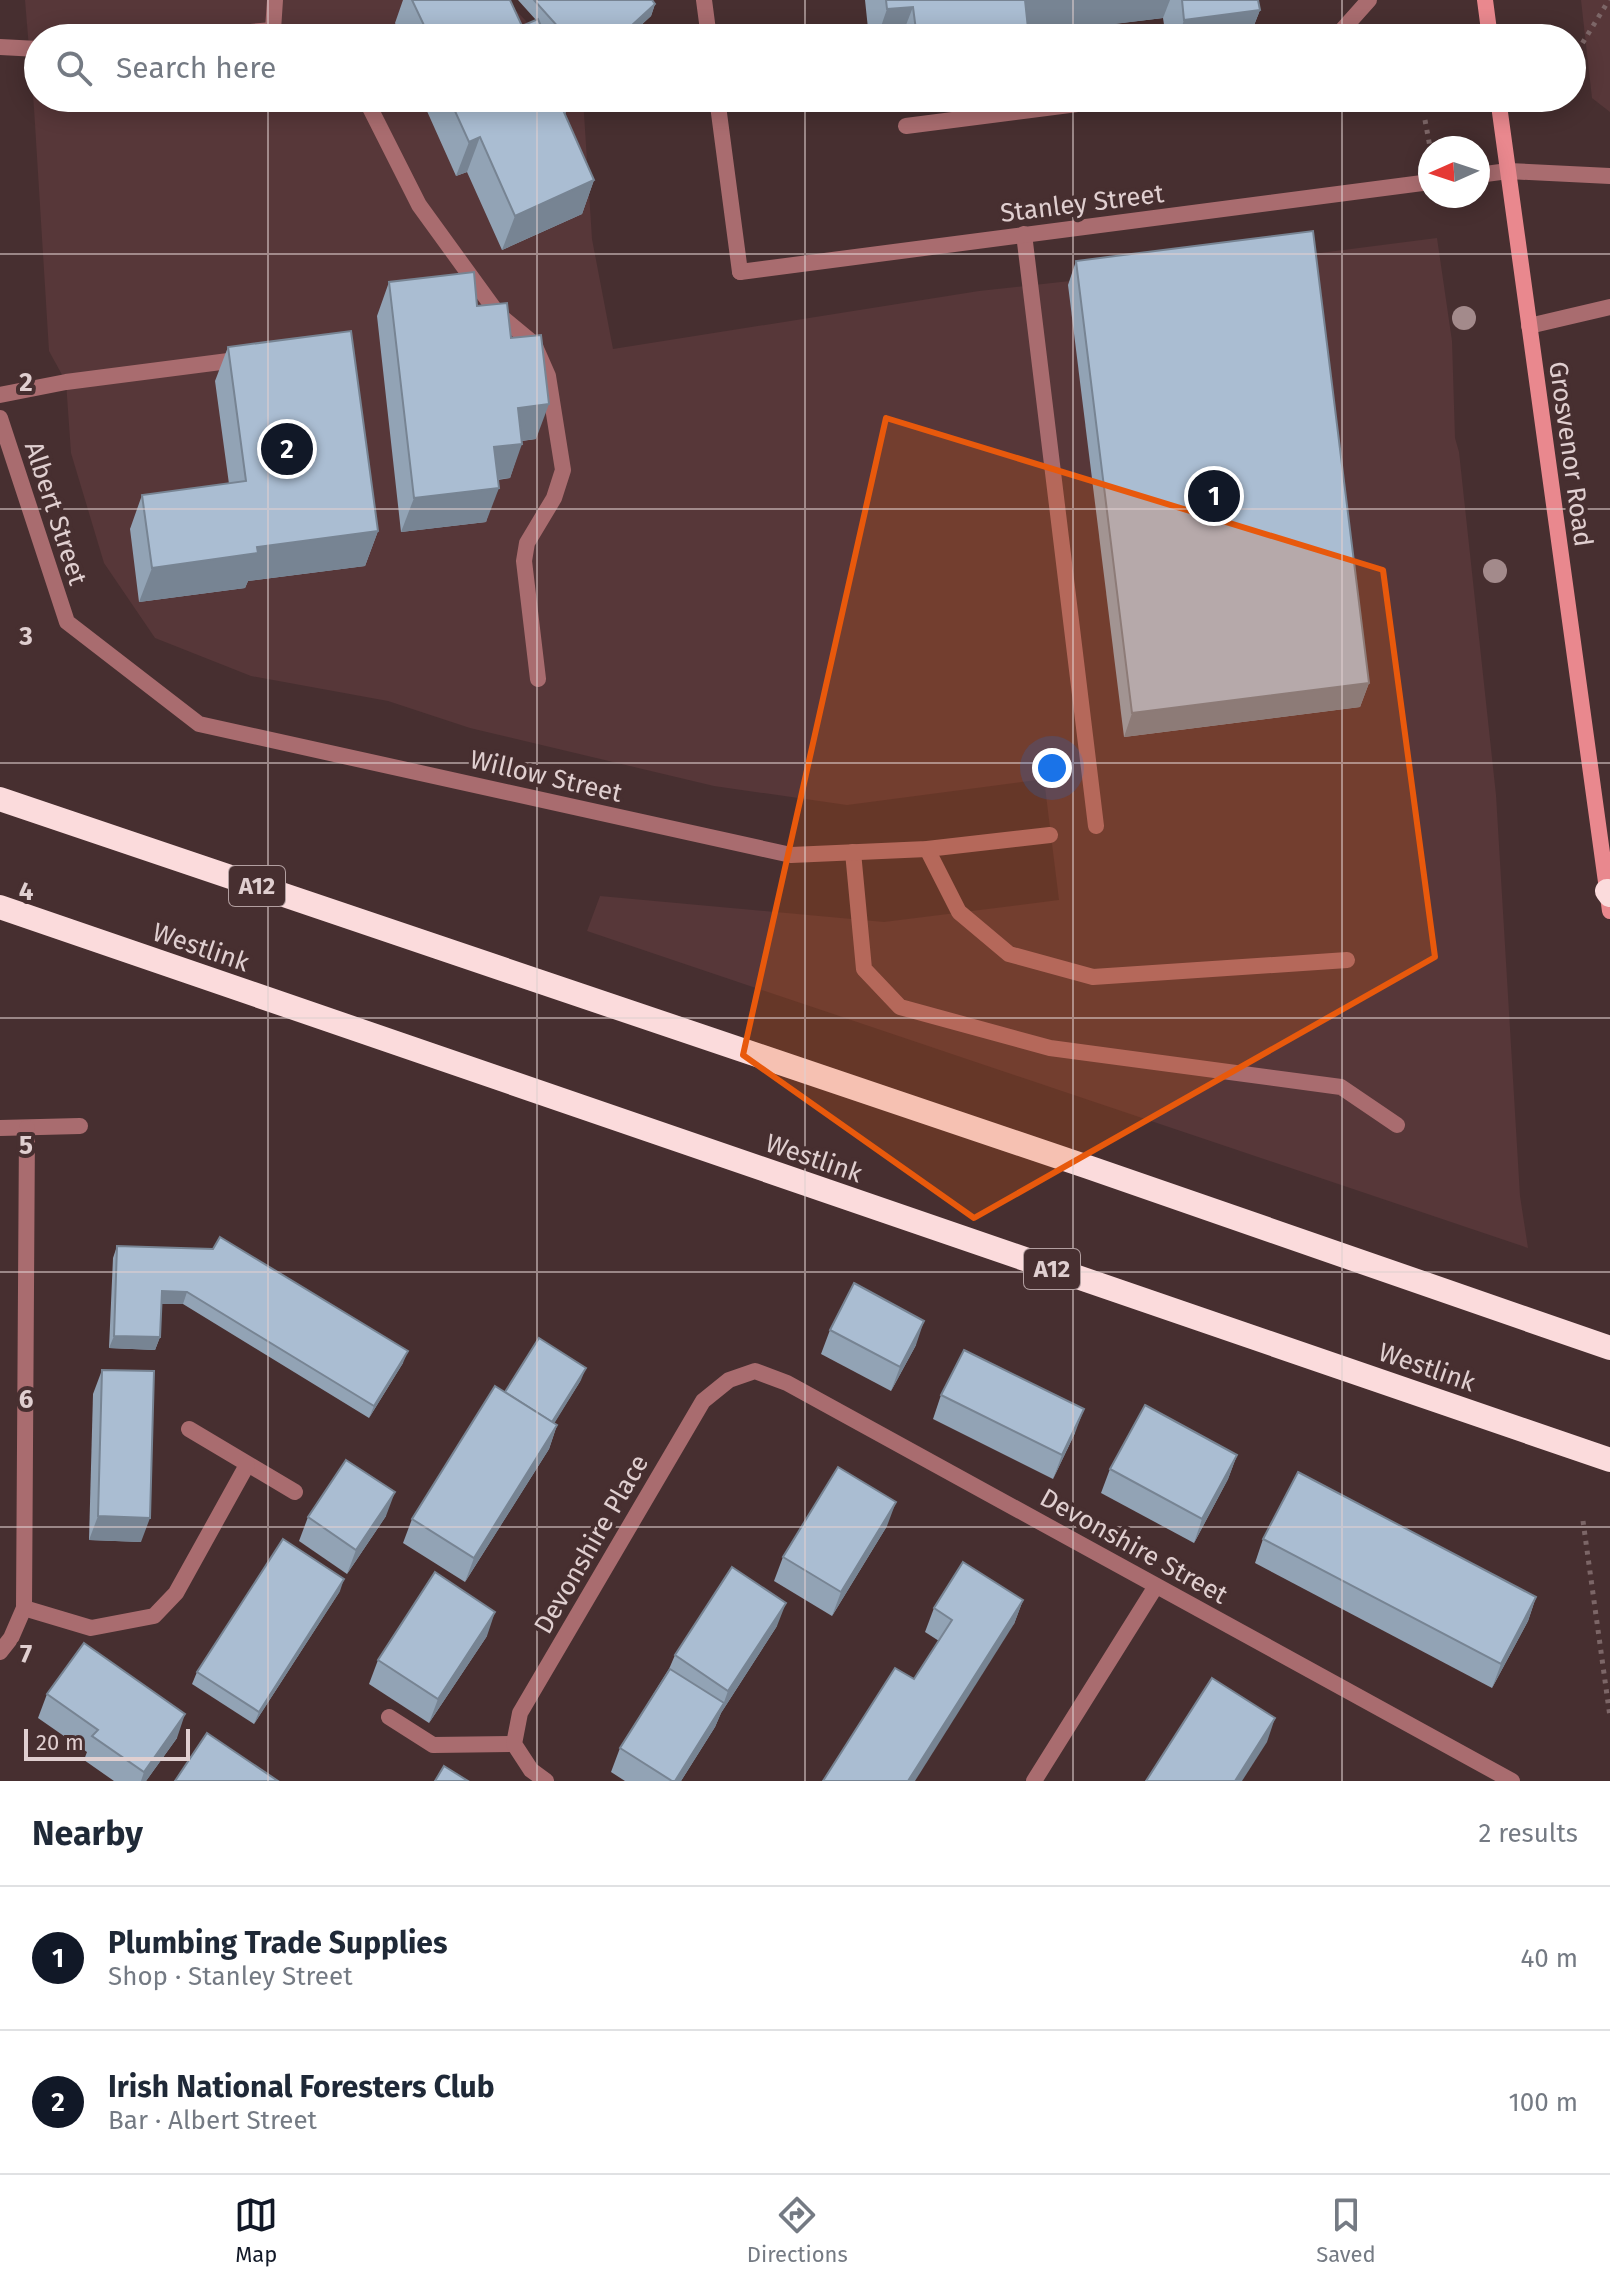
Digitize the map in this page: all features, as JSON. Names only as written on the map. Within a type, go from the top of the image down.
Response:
[{"type":"highway","name":"A12","points":[[0,799],[1073,1162],[1610,1348]]},
{"type":"highway","name":"Westlink","points":[[0,907],[1610,1460]]},
{"type":"main road","points":[[1485,0],[1488,24]]},
{"type":"main road","name":"Grosvenor Road","points":[[1500,112],[1609,899]]},
{"type":"street","points":[[273,24],[275,0]]},
{"type":"street","points":[[704,0],[707,24]]},
{"type":"street","points":[[1348,24],[1369,0]]},
{"type":"street","points":[[0,47],[24,48]]},
{"type":"street","points":[[372,112],[419,205],[498,314],[534,344],[548,376],[563,470],[554,498],[527,543],[524,561],[538,679]]},
{"type":"street","name":"Stanley Street","points":[[719,112],[740,272],[1418,184]]},
{"type":"street","points":[[906,126],[1015,112]]},
{"type":"street","points":[[1490,173],[1508,171],[1610,176]]},
{"type":"street","points":[[1024,234],[1096,826]]},
{"type":"street","points":[[1529,326],[1610,307]]},
{"type":"street","points":[[0,395],[66,382],[254,357]]},
{"type":"street","name":"Albert Street","points":[[0,418],[67,622]]},
{"type":"street","name":"Willow Street","points":[[67,622],[199,724],[791,855],[927,849],[1050,835]]},
{"type":"street","points":[[927,849],[959,912],[1009,954],[1093,977],[1347,960]]},
{"type":"street","points":[[853,852],[864,969],[900,1007],[1050,1048],[1341,1087],[1397,1125]]},
{"type":"street","points":[[0,1128],[80,1126]]},
{"type":"street","points":[[0,1652],[11,1638],[24,1608],[27,1128]]},
{"type":"street","name":"Devonshire Street","points":[[729,1380],[755,1371],[787,1383],[1512,1781]]},
{"type":"street","name":"Devonshire Place","points":[[514,1744],[520,1713],[687,1428],[703,1401],[729,1380]]},
{"type":"street","points":[[189,1429],[295,1492]]},
{"type":"street","points":[[24,1608],[91,1628],[154,1616],[176,1593],[247,1465]]},
{"type":"street","points":[[1034,1781],[1156,1586]]},
{"type":"street","points":[[389,1717],[433,1745],[514,1744],[531,1770],[546,1781]]},
{"type":"path","points":[[1586,37],[1609,0]]},
{"type":"path","points":[[1425,120],[1428,136]]},
{"type":"path","points":[[1583,1521],[1610,1717]]},
{"type":"highlighted area","points":[[886,418],[1383,570],[1435,957],[974,1218],[743,1055]]},
{"type":"shaded area","points":[[25,0],[506,0],[529,24],[27,24]]},
{"type":"shaded area","points":[[1581,0],[1610,0],[1610,112],[1592,98]]},
{"type":"shaded area","points":[[34,112],[584,112],[592,239],[613,349],[979,291],[1437,238],[1452,341],[1455,438],[1496,795],[1520,1196],[1528,1248],[587,931],[600,896],[884,922],[1059,900],[1044,779],[847,805],[714,786],[470,728],[388,701],[251,676],[155,638],[104,563],[71,453],[66,382],[49,351]]},
{"type":"building","points":[[412,0],[510,0],[521,24],[423,24]]},
{"type":"building","points":[[534,0],[652,0],[655,4],[633,24],[555,24]]},
{"type":"building","points":[[886,0],[1025,0],[1028,24],[915,24],[913,7],[887,9]]},
{"type":"building","points":[[1182,0],[1258,0],[1260,10],[1184,20]]},
{"type":"building","points":[[455,112],[564,112],[594,180],[515,216],[480,137],[469,142]]},
{"type":"building","points":[[1313,231],[1369,683],[1132,713],[1076,261]]},
{"type":"building","points":[[474,272],[477,306],[507,303],[511,338],[541,335],[549,404],[518,408],[522,444],[494,447],[499,488],[414,498],[389,282]]},
{"type":"building","points":[[351,331],[378,531],[257,547],[258,553],[152,568],[142,495],[246,481],[228,347]]},
{"type":"building","points":[[220,1237],[408,1351],[374,1406],[187,1292],[162,1291],[160,1337],[114,1336],[117,1246],[213,1249]]},
{"type":"building","points":[[854,1283],[924,1321],[900,1367],[830,1330]]},
{"type":"building","points":[[539,1338],[586,1368],[552,1422],[505,1392]]},
{"type":"building","points":[[964,1350],[1084,1409],[1062,1455],[941,1395]]},
{"type":"building","points":[[102,1370],[154,1371],[150,1518],[98,1516]]},
{"type":"building","points":[[495,1386],[557,1425],[474,1558],[412,1519]]},
{"type":"building","points":[[1145,1405],[1237,1455],[1202,1519],[1110,1469]]},
{"type":"building","points":[[346,1460],[395,1492],[356,1550],[308,1517]]},
{"type":"building","points":[[838,1467],[896,1502],[841,1592],[783,1557]]},
{"type":"building","points":[[1298,1472],[1536,1597],[1501,1664],[1263,1539]]},
{"type":"building","points":[[283,1539],[344,1579],[259,1712],[197,1672]]},
{"type":"building","points":[[963,1562],[1023,1600],[908,1781],[823,1781],[895,1668],[914,1679],[952,1620],[934,1608]]},
{"type":"building","points":[[732,1567],[786,1603],[728,1691],[675,1655]]},
{"type":"building","points":[[435,1572],[495,1612],[438,1699],[378,1660]]},
{"type":"building","points":[[84,1643],[185,1714],[144,1772],[92,1736],[98,1730],[47,1694]]},
{"type":"building","points":[[670,1669],[724,1703],[675,1781],[620,1748]]},
{"type":"building","points":[[1212,1678],[1275,1718],[1235,1781],[1146,1781]]},
{"type":"building","points":[[207,1733],[278,1781],[175,1781]]},
{"type":"building","points":[[444,1766],[468,1781],[435,1781]]},
{"type":"place","name":"Irish National Foresters Club","points":[[287,449]]},
{"type":"place","name":"Plumbing Trade Supplies","points":[[1214,496]]}]
